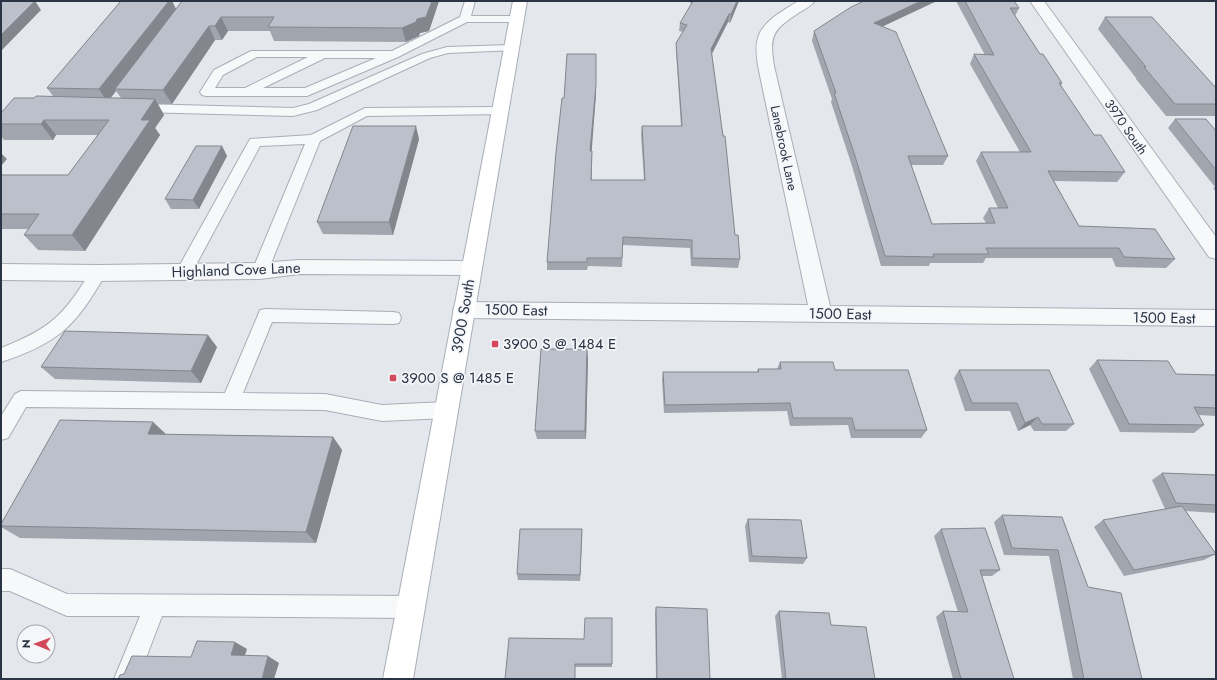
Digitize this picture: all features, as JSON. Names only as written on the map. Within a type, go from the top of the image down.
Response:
[{"type":"main road","name":"3900 South","points":[[398,679],[471,268],[519,10]]},
{"type":"street","name":"Lanebrook Lane","points":[[808,1],[779,21],[766,35],[764,50],[766,66],[821,314]]},
{"type":"street","name":"3970 South","points":[[1037,1],[1216,252]]},
{"type":"street","name":"Highland Cove Lane","points":[[1,272],[98,273],[260,271],[299,267],[471,268]]},
{"type":"street","name":"1500 East","points":[[464,310],[1216,318]]},
{"type":"lane","points":[[465,20],[470,1]]},
{"type":"lane","points":[[394,55],[255,53],[218,73],[206,92],[307,92],[394,55],[465,20],[519,10]]},
{"type":"lane","points":[[128,108],[293,112],[313,107],[426,56],[447,50],[512,48]]},
{"type":"lane","points":[[246,92],[324,54]]},
{"type":"lane","points":[[184,272],[255,142],[314,139],[365,112],[500,111]]},
{"type":"lane","points":[[260,271],[314,139]]},
{"type":"lane","points":[[1,355],[31,343],[60,325],[71,313],[98,273]]},
{"type":"lane","points":[[231,401],[266,315],[393,318]]},
{"type":"lane","points":[[1,432],[21,398],[325,402],[382,412],[446,410]]},
{"type":"lane","points":[[1,580],[10,580],[67,605],[411,607]]},
{"type":"lane","points":[[126,679],[155,606]]},
{"type":"building","points":[[1,1],[35,1],[1,35]]},
{"type":"building","points":[[121,1],[169,1],[99,89],[47,88]]},
{"type":"building","points":[[182,1],[432,1],[426,17],[417,19],[416,22],[402,28],[268,27],[274,17],[221,17],[215,26],[209,26],[163,90],[115,89]]},
{"type":"building","points":[[693,1],[737,1],[711,49],[723,136],[725,136],[735,235],[738,235],[740,259],[692,258],[692,240],[623,237],[622,258],[587,258],[587,262],[547,262],[556,152],[562,98],[564,98],[567,54],[596,54],[596,85],[590,151],[592,151],[591,180],[645,180],[642,126],[682,126],[676,43],[687,25],[680,23]]},
{"type":"building","points":[[864,1],[921,1],[874,23],[896,32],[948,156],[908,156],[932,224],[995,223],[989,208],[1008,208],[981,152],[1031,152],[974,54],[994,55],[965,1],[1014,1],[1019,8],[1010,8],[1040,54],[1043,54],[1062,83],[1059,83],[1094,135],[1101,135],[1125,172],[1048,171],[1079,226],[1155,229],[1175,259],[1124,257],[1119,248],[986,248],[989,254],[933,254],[934,257],[885,256],[855,156],[834,93],[836,93],[814,31],[851,7]]},
{"type":"building","points":[[1105,17],[1152,17],[1216,88],[1216,104],[1175,104]]},
{"type":"building","points":[[36,96],[155,99],[141,120],[150,120],[72,235],[24,235],[39,214],[1,214],[1,175],[68,175],[109,120],[44,120],[41,124],[1,124],[1,113],[14,98],[34,98]]},
{"type":"building","points":[[1175,119],[1206,119],[1216,131],[1216,170]]},
{"type":"building","points":[[353,126],[416,126],[389,222],[317,222]]},
{"type":"building","points":[[196,146],[222,146],[193,200],[165,199]]},
{"type":"building","points":[[65,331],[208,335],[191,371],[41,367]]},
{"type":"building","points":[[541,349],[587,349],[585,431],[535,431]]},
{"type":"building","points":[[1097,360],[1168,361],[1176,374],[1216,375],[1216,408],[1194,407],[1204,425],[1129,424]]},
{"type":"building","points":[[780,362],[833,362],[835,370],[908,370],[927,430],[855,430],[852,418],[793,418],[790,403],[665,405],[663,372],[759,372],[758,369],[781,369]]},
{"type":"building","points":[[959,370],[1049,370],[1074,424],[1042,424],[1038,417],[1025,423],[1017,403],[972,403]]},
{"type":"building","points":[[60,420],[153,422],[148,434],[333,437],[306,532],[1,526]]},
{"type":"building","points":[[1162,473],[1216,475],[1216,505],[1176,503]]},
{"type":"building","points":[[1182,506],[1216,554],[1134,570],[1103,520]]},
{"type":"building","points":[[1002,515],[1062,517],[1088,587],[1121,593],[1142,679],[1084,679],[1058,550],[1012,548]]},
{"type":"building","points":[[748,519],[801,520],[807,558],[752,556]]},
{"type":"building","points":[[985,528],[1000,570],[980,570],[1014,679],[961,679],[943,611],[968,612],[941,529]]},
{"type":"building","points":[[520,529],[582,529],[580,575],[517,574]]},
{"type":"building","points":[[656,607],[707,609],[710,679],[657,679]]},
{"type":"building","points":[[779,611],[829,613],[831,625],[866,627],[875,679],[786,679]]},
{"type":"building","points":[[585,618],[612,618],[612,664],[575,664],[575,679],[505,679],[509,638],[584,639]]},
{"type":"building","points":[[197,641],[235,642],[231,655],[268,656],[262,679],[118,679],[120,675],[124,674],[132,656],[191,657]]},
{"type":"place","name":"3900 S @ 1484 E","points":[[495,344]]},
{"type":"place","name":"3900 S @ 1485 E","points":[[393,378]]}]
